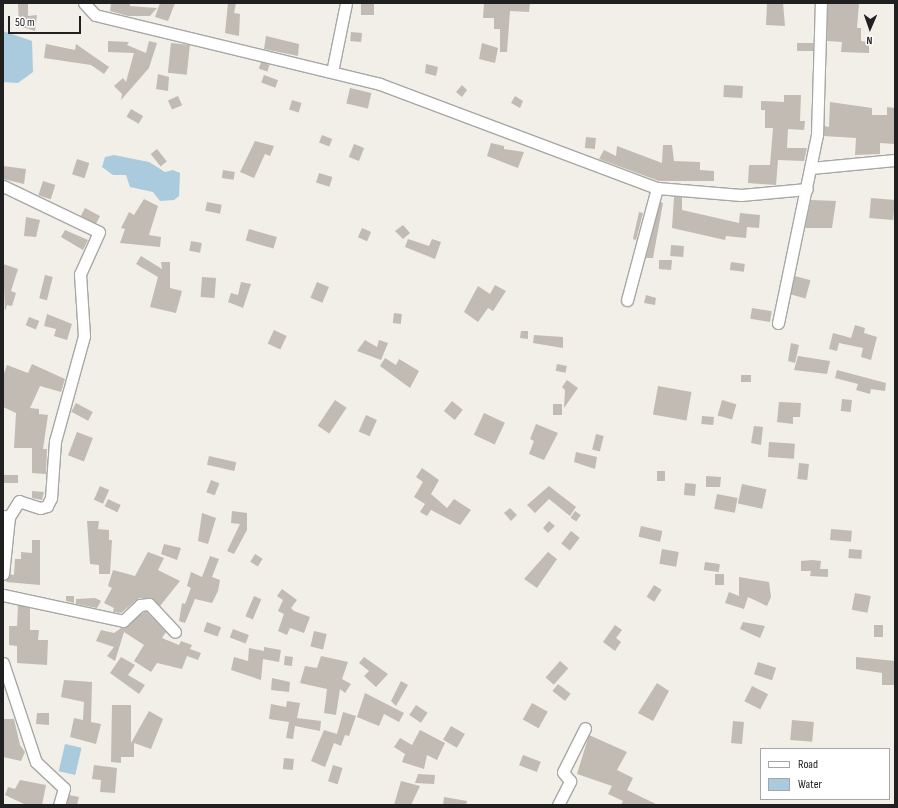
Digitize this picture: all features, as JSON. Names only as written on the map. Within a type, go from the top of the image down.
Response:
[{"type":"street","points":[[84,3],[95,15],[380,84],[657,188],[741,195],[807,189]]},
{"type":"street","points":[[332,72],[346,3]]},
{"type":"street","points":[[778,323],[817,135],[821,3]]},
{"type":"street","points":[[811,168],[895,160]]},
{"type":"street","points":[[3,186],[98,232],[80,274],[84,336],[55,441],[51,498],[47,506],[40,508],[18,501],[6,517],[3,574]]},
{"type":"street","points":[[627,300],[657,188]]},
{"type":"street","points":[[3,595],[123,621],[140,605],[149,604],[175,632]]},
{"type":"street","points":[[3,663],[36,762],[64,788],[59,805]]},
{"type":"street","points":[[558,805],[570,781],[563,772],[585,728]]},
{"type":"water","points":[[3,31],[32,41],[33,72],[18,83],[3,82]]},
{"type":"water","points":[[114,155],[149,162],[165,172],[173,170],[180,173],[179,196],[174,200],[160,201],[153,192],[130,187],[126,175],[113,175],[102,167],[105,157]]},
{"type":"water","points":[[65,744],[82,748],[75,775],[59,771]]},
{"type":"building","points":[[18,3],[28,4],[28,16],[37,15],[35,31],[19,26]]},
{"type":"building","points":[[111,3],[130,3],[130,6],[157,8],[150,16],[128,16],[110,11]]},
{"type":"building","points":[[160,3],[175,3],[168,21],[155,17]]},
{"type":"building","points":[[228,3],[236,3],[234,13],[240,14],[239,36],[225,33]]},
{"type":"building","points":[[361,3],[374,3],[374,15],[361,15]]},
{"type":"building","points":[[484,3],[530,3],[529,12],[510,11],[507,52],[500,52],[500,29],[494,29],[494,18],[483,18]]},
{"type":"building","points":[[767,3],[783,3],[785,26],[766,25]]},
{"type":"building","points":[[828,3],[859,4],[857,28],[861,28],[861,41],[869,42],[869,53],[841,52],[842,42],[827,41]]},
{"type":"building","points":[[351,32],[362,33],[361,42],[350,41]]},
{"type":"building","points":[[266,36],[299,44],[298,56],[264,49]]},
{"type":"building","points":[[108,41],[129,42],[127,45],[146,53],[149,41],[157,43],[149,68],[121,100],[122,94],[114,86],[123,78],[126,82],[134,53],[108,52]]},
{"type":"building","points":[[171,43],[190,45],[187,75],[168,73]]},
{"type":"building","points":[[482,43],[498,48],[495,63],[479,59]]},
{"type":"building","points":[[797,43],[813,43],[813,51],[797,51]]},
{"type":"building","points":[[46,44],[75,50],[76,44],[109,67],[104,74],[91,65],[44,58]]},
{"type":"building","points":[[261,62],[270,65],[267,71],[259,69]]},
{"type":"building","points":[[426,64],[438,67],[436,76],[425,73]]},
{"type":"building","points":[[158,74],[169,77],[168,91],[156,89]]},
{"type":"building","points":[[264,75],[278,80],[275,88],[261,83]]},
{"type":"building","points":[[462,85],[467,90],[462,97],[456,92]]},
{"type":"building","points":[[724,85],[743,86],[742,98],[723,97]]},
{"type":"building","points":[[350,88],[371,93],[368,109],[346,104]]},
{"type":"building","points":[[784,95],[801,95],[800,121],[805,121],[804,130],[788,129],[787,148],[807,148],[804,161],[778,160],[776,185],[748,183],[749,165],[770,165],[773,128],[765,128],[765,110],[761,110],[761,101],[784,102]]},
{"type":"building","points":[[178,96],[182,105],[172,110],[168,100]]},
{"type":"building","points":[[515,96],[523,101],[520,108],[511,103]]},
{"type":"building","points":[[292,100],[302,103],[299,112],[289,110]]},
{"type":"building","points":[[830,102],[872,108],[872,115],[887,115],[887,107],[895,108],[895,144],[880,143],[880,154],[855,155],[856,138],[824,136],[824,126],[829,127]]},
{"type":"building","points":[[131,109],[143,116],[139,124],[126,117]]},
{"type":"building","points":[[322,135],[332,139],[329,147],[319,142]]},
{"type":"building","points":[[586,137],[596,138],[595,149],[585,148]]},
{"type":"building","points":[[255,141],[274,146],[270,156],[265,154],[254,178],[240,172]]},
{"type":"building","points":[[491,143],[504,146],[504,149],[524,152],[518,168],[487,156]]},
{"type":"building","points":[[354,144],[364,148],[359,161],[349,157]]},
{"type":"building","points":[[663,145],[672,145],[674,161],[700,162],[700,170],[714,171],[714,181],[659,181],[599,159],[604,150],[616,156],[617,146],[662,163]]},
{"type":"building","points":[[157,149],[167,162],[161,167],[151,154]]},
{"type":"building","points":[[77,159],[89,163],[84,178],[72,174]]},
{"type":"building","points":[[3,166],[26,169],[24,184],[3,179]]},
{"type":"building","points":[[223,170],[235,172],[234,180],[222,178]]},
{"type":"building","points":[[319,173],[332,177],[329,187],[316,183]]},
{"type":"building","points":[[43,181],[55,185],[51,199],[38,195]]},
{"type":"building","points":[[674,197],[682,197],[682,210],[739,223],[740,213],[760,215],[759,228],[747,227],[746,238],[726,236],[725,240],[672,228]]},
{"type":"building","points":[[871,198],[895,200],[893,220],[869,218]]},
{"type":"building","points":[[144,199],[158,206],[149,235],[161,237],[160,247],[120,243],[125,229],[121,228],[129,212],[134,215]]},
{"type":"building","points":[[811,200],[836,201],[832,228],[805,228]]},
{"type":"building","points":[[207,202],[222,205],[220,214],[205,211]]},
{"type":"building","points":[[660,202],[663,203],[653,258],[646,258]]},
{"type":"building","points":[[85,208],[100,216],[96,224],[81,216]]},
{"type":"building","points":[[639,212],[643,213],[636,240],[633,239]]},
{"type":"building","points":[[26,217],[40,220],[36,237],[24,236]]},
{"type":"building","points":[[403,225],[410,233],[403,239],[395,231]]},
{"type":"building","points":[[362,228],[371,232],[367,241],[358,237]]},
{"type":"building","points":[[249,229],[277,237],[274,249],[246,241]]},
{"type":"building","points":[[65,230],[88,240],[83,250],[61,237]]},
{"type":"building","points":[[408,239],[429,246],[432,239],[441,242],[435,259],[405,247]]},
{"type":"building","points":[[191,241],[202,243],[200,253],[189,251]]},
{"type":"building","points":[[671,245],[684,246],[683,257],[670,256]]},
{"type":"building","points":[[141,256],[162,269],[161,262],[170,262],[170,288],[182,291],[176,313],[150,307],[158,277],[136,264]]},
{"type":"building","points":[[659,260],[672,260],[671,270],[659,269]]},
{"type":"building","points":[[731,262],[745,264],[744,272],[730,270]]},
{"type":"building","points":[[3,264],[18,269],[11,291],[16,293],[12,306],[7,305],[5,311]]},
{"type":"building","points":[[45,275],[53,277],[47,300],[39,298]]},
{"type":"building","points":[[795,276],[810,280],[806,298],[790,294]]},
{"type":"building","points":[[202,277],[216,278],[215,298],[201,297]]},
{"type":"building","points":[[241,282],[251,284],[243,308],[228,302],[231,293],[238,295]]},
{"type":"building","points":[[317,282],[329,287],[322,303],[310,298]]},
{"type":"building","points":[[495,285],[506,291],[493,311],[488,308],[478,322],[464,312],[478,286],[490,294]]},
{"type":"building","points":[[646,295],[656,298],[655,305],[644,303]]},
{"type":"building","points":[[752,308],[772,311],[770,322],[750,319]]},
{"type":"building","points":[[394,313],[402,314],[401,324],[393,323]]},
{"type":"building","points":[[47,314],[72,324],[67,340],[54,336],[56,329],[44,326]]},
{"type":"building","points":[[29,317],[39,321],[36,329],[26,325]]},
{"type":"building","points":[[855,325],[865,328],[864,333],[877,337],[871,360],[861,357],[863,348],[839,343],[837,351],[829,349],[833,333],[851,338]]},
{"type":"building","points":[[274,330],[287,336],[280,350],[268,344]]},
{"type":"building","points":[[521,331],[528,331],[528,339],[520,338]]},
{"type":"building","points":[[534,335],[563,337],[563,348],[533,343]]},
{"type":"building","points":[[365,340],[377,347],[379,340],[388,343],[381,360],[357,351]]},
{"type":"building","points":[[791,343],[799,345],[795,363],[788,361]]},
{"type":"building","points":[[798,356],[830,361],[827,374],[794,370]]},
{"type":"building","points":[[385,358],[396,365],[399,359],[419,371],[410,388],[380,366]]},
{"type":"building","points":[[32,364],[65,379],[61,392],[40,386],[30,408],[39,409],[39,414],[48,415],[43,449],[47,449],[46,474],[32,473],[32,448],[14,448],[16,413],[3,407],[3,376],[7,365],[28,373]]},
{"type":"building","points":[[557,364],[567,366],[565,373],[556,371]]},
{"type":"building","points":[[837,370],[886,383],[885,391],[871,389],[870,394],[856,390],[858,384],[835,378]]},
{"type":"building","points":[[741,375],[751,375],[751,382],[741,382]]},
{"type":"building","points":[[567,380],[578,388],[564,408],[565,390],[562,387]]},
{"type":"building","points":[[658,386],[691,392],[686,420],[653,415]]},
{"type":"building","points":[[842,399],[852,400],[851,412],[841,411]]},
{"type":"building","points":[[335,400],[347,408],[329,434],[318,426]]},
{"type":"building","points":[[722,400],[736,404],[732,420],[718,415]]},
{"type":"building","points":[[452,401],[463,410],[455,420],[444,411]]},
{"type":"building","points":[[779,402],[801,403],[800,417],[793,417],[793,424],[777,422]]},
{"type":"building","points":[[76,403],[93,412],[88,421],[71,412]]},
{"type":"building","points":[[553,404],[562,404],[562,415],[553,415]]},
{"type":"building","points":[[484,413],[505,423],[495,444],[474,435]]},
{"type":"building","points":[[366,415],[377,420],[370,436],[359,431]]},
{"type":"building","points":[[702,416],[714,417],[713,425],[701,424]]},
{"type":"building","points":[[536,424],[558,433],[544,460],[529,454],[534,441],[530,439]]},
{"type":"building","points":[[754,426],[763,427],[761,445],[751,443]]},
{"type":"building","points":[[77,432],[93,438],[84,461],[68,455]]},
{"type":"building","points":[[596,434],[604,436],[600,451],[592,450]]},
{"type":"building","points":[[769,442],[795,444],[794,459],[768,457]]},
{"type":"building","points":[[576,452],[597,457],[595,469],[574,462]]},
{"type":"building","points":[[209,456],[236,462],[234,471],[207,465]]},
{"type":"building","points":[[799,463],[809,464],[807,480],[797,479]]},
{"type":"building","points":[[422,468],[439,480],[431,494],[447,508],[454,499],[471,510],[460,525],[431,510],[427,516],[420,512],[425,504],[414,497],[423,482],[416,477]]},
{"type":"building","points":[[657,471],[665,471],[665,481],[657,481]]},
{"type":"building","points":[[3,475],[18,475],[18,483],[3,483]]},
{"type":"building","points":[[706,476],[721,477],[720,487],[706,487]]},
{"type":"building","points":[[211,480],[219,483],[215,495],[206,492]]},
{"type":"building","points":[[685,483],[696,484],[695,496],[684,495]]},
{"type":"building","points":[[742,484],[766,489],[762,509],[738,504]]},
{"type":"building","points":[[100,486],[109,490],[103,504],[94,500]]},
{"type":"building","points":[[549,486],[576,507],[570,516],[549,499],[535,513],[527,505]]},
{"type":"building","points":[[32,491],[44,492],[42,500],[32,498]]},
{"type":"building","points":[[717,494],[738,498],[735,513],[714,509]]},
{"type":"building","points":[[108,499],[121,505],[117,512],[105,506]]},
{"type":"building","points":[[510,508],[517,515],[511,521],[504,513]]},
{"type":"building","points":[[232,511],[247,513],[247,530],[234,554],[227,551],[240,524],[231,523]]},
{"type":"building","points":[[575,511],[581,515],[576,522],[571,518]]},
{"type":"building","points":[[202,513],[216,518],[208,544],[198,541]]},
{"type":"building","points":[[87,521],[99,521],[98,529],[109,530],[109,540],[112,540],[110,574],[99,574],[99,565],[90,564]]},
{"type":"building","points":[[549,521],[555,526],[548,533],[543,528]]},
{"type":"building","points":[[641,526],[662,531],[660,542],[639,537]]},
{"type":"building","points":[[831,529],[852,531],[851,542],[830,540]]},
{"type":"building","points":[[571,531],[580,538],[570,550],[561,544]]},
{"type":"building","points":[[32,540],[40,540],[40,585],[6,582],[10,574],[14,575],[15,559],[21,559],[21,552],[32,553]]},
{"type":"building","points":[[164,544],[181,548],[177,560],[161,554]]},
{"type":"building","points":[[662,549],[679,552],[676,567],[659,564]]},
{"type":"building","points":[[849,549],[862,550],[861,559],[848,558]]},
{"type":"building","points":[[148,552],[164,558],[158,570],[180,581],[160,606],[152,598],[139,598],[121,613],[113,612],[114,608],[104,603],[112,588],[108,586],[113,570],[135,576]]},
{"type":"building","points":[[548,552],[557,559],[537,588],[524,579]]},
{"type":"building","points":[[255,554],[263,559],[258,566],[250,562]]},
{"type":"building","points":[[210,556],[219,559],[212,577],[220,580],[218,591],[212,603],[195,599],[185,623],[179,621],[182,603],[185,604],[191,588],[187,586],[191,572],[202,577]]},
{"type":"building","points":[[801,561],[821,561],[820,569],[828,569],[828,577],[810,576],[811,571],[801,571]]},
{"type":"building","points":[[705,562],[720,564],[719,572],[704,570]]},
{"type":"building","points":[[715,574],[724,574],[724,585],[715,585]]},
{"type":"building","points":[[739,577],[769,582],[771,597],[767,606],[748,597],[744,609],[725,603],[729,592],[739,596]]},
{"type":"building","points":[[654,585],[662,590],[654,602],[647,597]]},
{"type":"building","points":[[282,589],[297,600],[291,608],[294,611],[310,617],[304,633],[290,628],[287,635],[278,631],[284,614],[278,611],[283,600],[277,596]]},
{"type":"building","points":[[855,593],[871,596],[867,613],[852,610]]},
{"type":"building","points":[[66,596],[74,596],[74,603],[66,601]]},
{"type":"building","points":[[254,596],[261,599],[253,619],[245,616]]},
{"type":"building","points":[[95,598],[101,601],[97,608],[76,604],[76,599]]},
{"type":"building","points":[[18,605],[30,608],[30,630],[39,630],[38,640],[48,640],[47,665],[17,663],[17,646],[9,645],[9,626],[17,626]]},
{"type":"building","points":[[146,611],[166,632],[162,638],[179,645],[181,641],[192,645],[190,649],[201,653],[198,660],[187,656],[182,669],[157,663],[151,672],[134,661],[144,645],[124,632],[115,661],[107,656],[114,647],[96,641],[101,630],[114,633]]},
{"type":"building","points":[[207,622],[221,627],[218,637],[204,631]]},
{"type":"building","points":[[743,622],[765,626],[760,638],[740,629]]},
{"type":"building","points":[[615,625],[622,630],[616,638],[621,642],[615,651],[603,642]]},
{"type":"building","points":[[874,625],[883,625],[883,637],[874,637]]},
{"type":"building","points":[[233,629],[249,635],[246,643],[230,637]]},
{"type":"building","points":[[314,631],[327,634],[323,650],[310,647]]},
{"type":"building","points":[[264,647],[281,650],[279,662],[263,659],[261,680],[231,670],[234,657],[248,661],[249,648],[264,651]]},
{"type":"building","points":[[285,656],[293,657],[292,666],[284,665]]},
{"type":"building","points":[[321,656],[348,662],[342,679],[351,684],[345,693],[340,689],[336,715],[324,713],[327,689],[300,683],[305,666],[317,668]]},
{"type":"building","points":[[121,657],[135,665],[128,675],[145,685],[139,694],[110,673]]},
{"type":"building","points":[[364,657],[388,674],[376,687],[364,676],[369,671],[359,663]]},
{"type":"building","points":[[856,657],[895,661],[895,685],[882,685],[882,673],[856,669]]},
{"type":"building","points":[[560,661],[568,668],[554,685],[546,678]]},
{"type":"building","points":[[758,662],[776,668],[772,680],[754,674]]},
{"type":"building","points":[[272,678],[290,682],[289,692],[271,690]]},
{"type":"building","points":[[64,680],[92,682],[91,722],[101,724],[96,744],[70,737],[74,718],[83,720],[84,702],[61,697]]},
{"type":"building","points":[[401,681],[408,685],[396,706],[391,701]]},
{"type":"building","points":[[657,683],[669,691],[653,721],[638,713]]},
{"type":"building","points":[[558,684],[571,694],[565,701],[552,691]]},
{"type":"building","points":[[752,686],[768,694],[760,709],[744,701]]},
{"type":"building","points":[[365,693],[404,713],[399,722],[384,714],[379,726],[357,717]]},
{"type":"building","points":[[287,701],[300,703],[297,718],[321,721],[320,731],[295,726],[293,739],[286,738],[289,722],[269,719],[271,704],[286,707]]},
{"type":"building","points":[[532,703],[548,712],[539,728],[523,720]]},
{"type":"building","points":[[112,705],[131,705],[131,743],[149,711],[163,719],[151,749],[134,743],[134,757],[121,757],[121,763],[111,762]]},
{"type":"building","points":[[416,705],[428,713],[421,723],[409,715]]},
{"type":"building","points":[[343,712],[356,716],[349,736],[345,735],[341,746],[334,743],[325,767],[311,761],[324,730],[337,734]]},
{"type":"building","points":[[37,713],[49,713],[49,725],[36,724]]},
{"type":"building","points":[[3,719],[14,719],[20,745],[25,752],[21,761],[3,757]]},
{"type":"building","points":[[792,720],[814,722],[812,742],[790,740]]},
{"type":"building","points":[[733,721],[744,722],[742,744],[731,743]]},
{"type":"building","points":[[451,726],[465,734],[457,748],[443,740]]},
{"type":"building","points":[[420,730],[445,743],[437,760],[427,755],[424,769],[402,762],[405,754],[394,747],[400,738],[412,745]]},
{"type":"building","points":[[589,735],[627,752],[617,770],[633,778],[627,790],[658,805],[621,805],[623,801],[608,794],[612,786],[577,774]]},
{"type":"building","points":[[523,755],[541,762],[537,772],[519,765]]},
{"type":"building","points":[[284,758],[294,759],[293,770],[283,769]]},
{"type":"building","points":[[94,765],[117,768],[115,793],[100,792],[101,780],[92,779]]},
{"type":"building","points":[[333,765],[343,768],[338,784],[328,781]]},
{"type":"building","points":[[418,774],[435,775],[434,784],[415,783]]},
{"type":"building","points":[[20,780],[46,785],[42,805],[26,805],[5,795],[8,787],[15,789]]},
{"type":"building","points":[[401,781],[420,786],[411,805],[394,805]]},
{"type":"building","points":[[69,795],[79,797],[77,805],[66,805]]},
{"type":"building","points":[[444,797],[467,801],[466,805],[443,805]]}]
